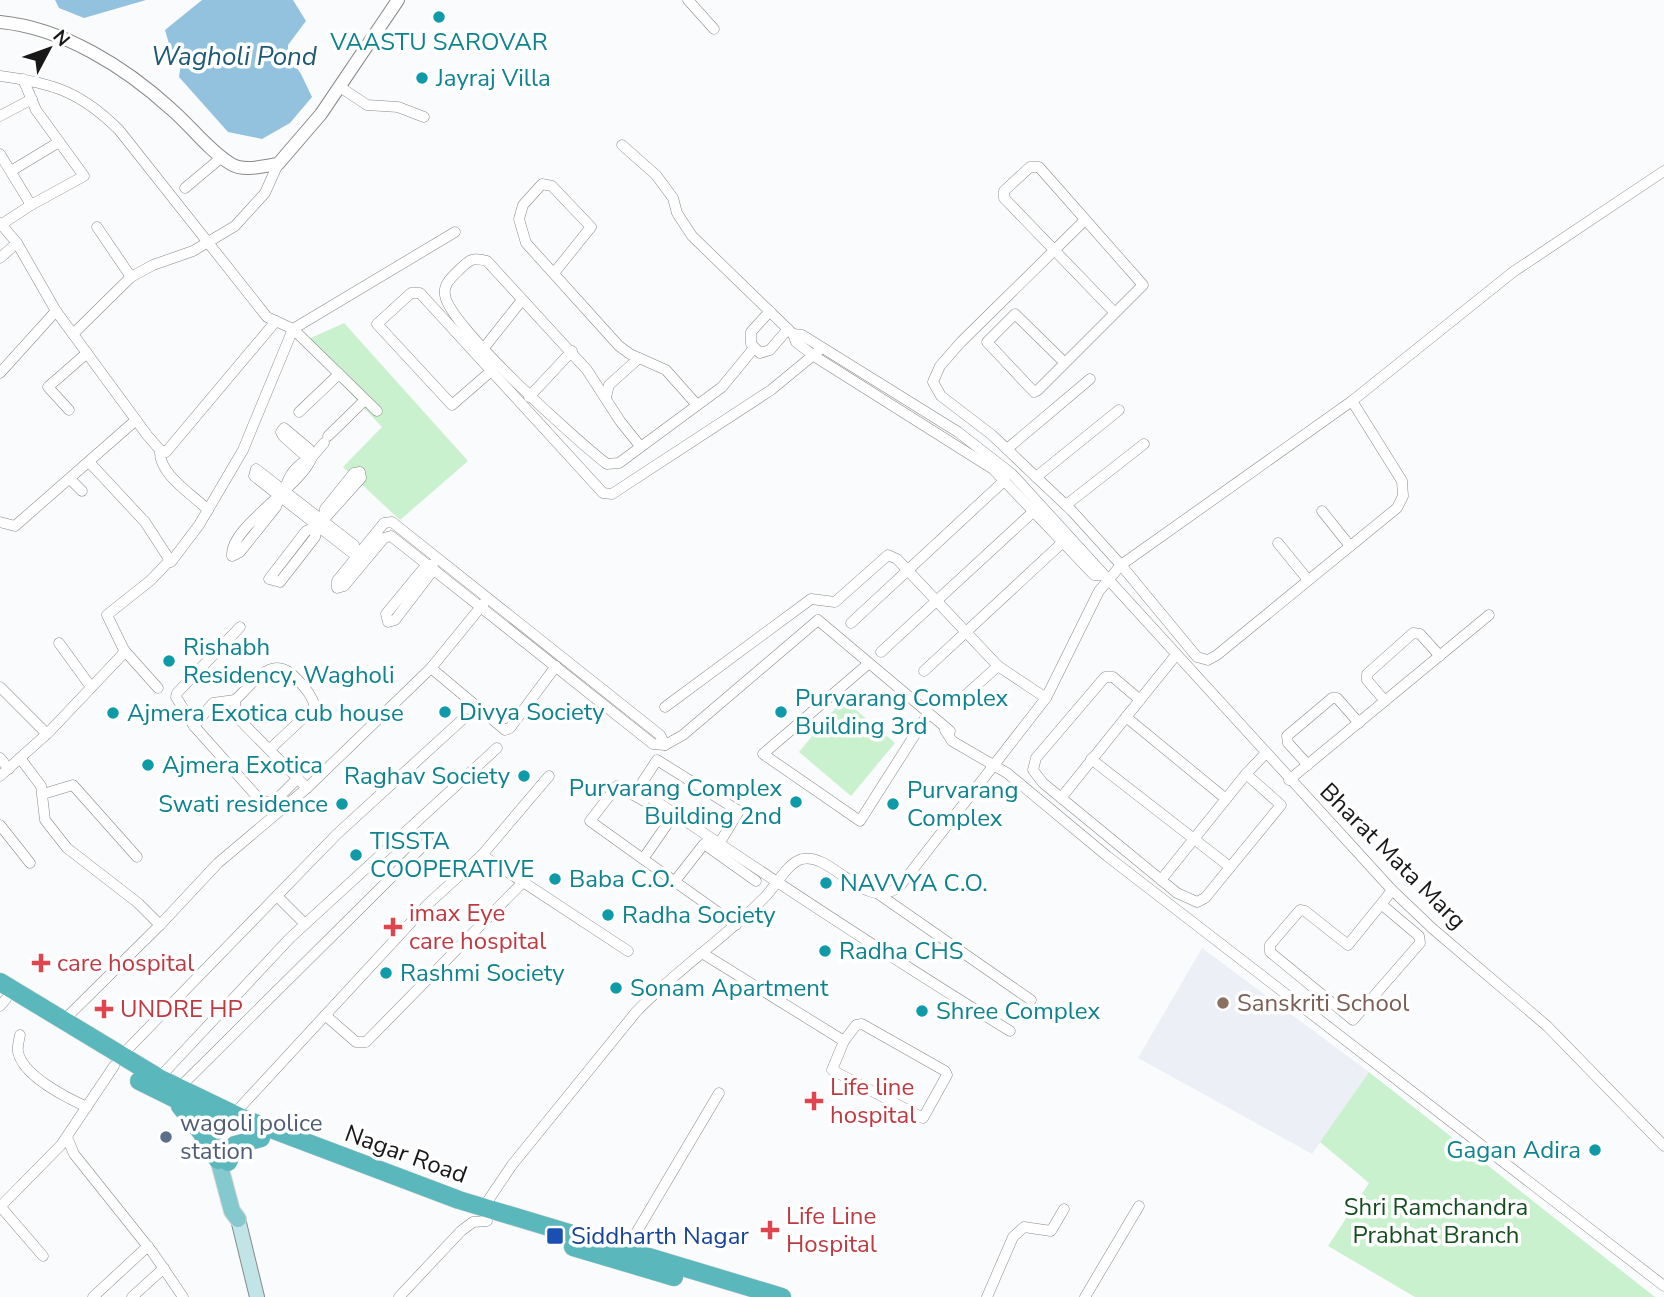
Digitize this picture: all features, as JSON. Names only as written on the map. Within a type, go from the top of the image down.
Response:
[{"type":"highway","name":"Nagar Road","points":[[2,996],[63,1021],[118,1061],[159,1078],[177,1095]]},
{"type":"highway","name":"Nagar Road","points":[[2,996],[177,1095],[220,1114],[485,1214]]},
{"type":"highway","points":[[177,1095],[223,1161],[235,1145],[261,1138]]},
{"type":"highway","name":"Nagar Road","points":[[220,1114],[261,1138],[384,1187],[603,1250],[741,1297]]},
{"type":"highway","name":"Nagar Road","points":[[603,1250],[626,1250],[782,1297]]},
{"type":"main road","points":[[220,1114],[223,1161],[232,1211],[238,1219],[257,1297]]},
{"type":"street","points":[[73,334],[131,277],[153,265],[193,251],[235,226],[265,193],[278,164],[321,114],[398,0]]},
{"type":"street","points":[[688,0],[713,29]]},
{"type":"street","points":[[0,22],[39,30],[84,47],[171,108],[222,157],[241,168],[278,164]]},
{"type":"street","points":[[0,76],[61,89],[95,106],[119,130],[267,317],[293,330],[377,411]]},
{"type":"street","points":[[23,79],[32,99],[59,142],[84,176],[1,223],[17,243],[56,311],[160,450],[159,459],[165,470],[208,510]]},
{"type":"street","points":[[340,87],[367,105],[398,107],[424,117]]},
{"type":"street","points":[[0,116],[32,99]]},
{"type":"street","points":[[11,171],[59,142]]},
{"type":"street","points":[[622,145],[656,175],[673,198],[677,213],[692,236],[791,332],[796,342],[814,356],[975,455],[1005,481],[1094,575],[1105,578]]},
{"type":"street","points":[[0,154],[31,205]]},
{"type":"street","points":[[185,188],[222,157]]},
{"type":"street","points":[[1065,363],[1015,314],[990,337],[988,345],[1034,392],[1038,390],[1065,363],[1115,313],[1143,285],[1035,166],[1004,191],[1004,198],[1115,313]]},
{"type":"street","points":[[877,892],[892,893],[900,886],[1046,698],[1105,578],[1352,401],[1513,272],[1664,172]]},
{"type":"street","points":[[554,273],[591,227],[552,186],[542,184],[523,205],[519,219],[526,243],[620,346],[666,370],[697,405]]},
{"type":"street","points":[[1084,221],[961,342],[940,366],[933,382],[941,396],[1007,449],[1066,505],[1121,565],[1197,657],[1208,660],[1397,508],[1403,496],[1402,481],[1352,401]]},
{"type":"street","points":[[97,227],[131,277]]},
{"type":"street","points":[[158,688],[124,650],[107,615],[151,580],[208,510],[243,450],[293,330],[454,232]]},
{"type":"street","points":[[0,258],[17,243]]},
{"type":"street","points":[[640,446],[572,351],[487,261],[476,258],[469,260],[447,282],[444,295],[448,307],[484,348],[529,397],[607,464],[619,463],[729,381],[754,348]]},
{"type":"street","points":[[491,372],[452,405],[377,324],[411,293],[420,293],[603,493],[612,494],[747,406],[822,348]]},
{"type":"street","points":[[484,348],[522,300]]},
{"type":"street","points":[[997,308],[1009,320]]},
{"type":"street","points":[[0,373],[56,311]]},
{"type":"street","points":[[770,311],[751,332],[751,344],[754,348],[760,352],[770,350],[791,332]]},
{"type":"street","points":[[160,450],[172,449],[275,321]]},
{"type":"street","points":[[791,332],[802,335],[958,432],[994,458],[1101,568],[1105,578]]},
{"type":"street","points":[[529,397],[572,351]]},
{"type":"street","points":[[69,410],[48,387],[87,353]]},
{"type":"street","points":[[606,397],[609,385],[639,358]]},
{"type":"street","points":[[299,412],[339,374]]},
{"type":"street","points":[[1007,449],[1090,379]]},
{"type":"street","points":[[282,493],[268,503],[234,545],[232,556],[236,557],[269,516],[282,493],[287,479],[300,463],[312,457],[364,401]]},
{"type":"street","points":[[1036,477],[1119,410]]},
{"type":"street","points":[[0,522],[15,526],[71,480],[136,420]]},
{"type":"street","points":[[1066,505],[1144,444]]},
{"type":"street","points":[[90,463],[159,540],[169,561]]},
{"type":"street","points":[[320,523],[315,537],[280,582],[269,579],[306,531],[320,523],[362,478],[360,472],[354,473],[325,509],[320,523]]},
{"type":"street","points":[[71,480],[82,491]]},
{"type":"street","points":[[851,623],[1005,481]]},
{"type":"street","points":[[282,493],[351,552],[362,556]]},
{"type":"street","points":[[1322,510],[1350,546]]},
{"type":"street","points":[[881,652],[1034,511]]},
{"type":"street","points":[[362,556],[387,522]]},
{"type":"street","points":[[387,522],[389,535]]},
{"type":"street","points":[[387,522],[563,667],[635,723],[660,735],[665,745],[683,735],[818,620],[945,730],[953,733],[961,744],[993,768],[1007,773],[1107,856],[1664,1286]]},
{"type":"street","points":[[362,556],[389,535]]},
{"type":"street","points":[[389,535],[434,562]]},
{"type":"street","points":[[924,671],[1062,542]]},
{"type":"street","points":[[1278,543],[1308,580]]},
{"type":"street","points":[[665,707],[811,599],[835,602],[883,558],[893,555],[998,666],[1046,698]]},
{"type":"street","points":[[434,562],[431,573],[395,620],[388,622],[386,614],[423,569],[434,562]]},
{"type":"street","name":"Bharat Mata Marg","points":[[1105,578],[1289,780],[1327,816],[1392,890],[1433,929],[1547,1026],[1664,1146]]},
{"type":"street","points":[[63,1021],[218,863],[307,788],[431,668],[484,602]]},
{"type":"street","points":[[1289,780],[1489,615]]},
{"type":"street","points":[[240,627],[180,686],[176,697],[194,726],[261,801],[273,803],[298,778]]},
{"type":"street","points":[[1385,701],[1367,680],[1367,674],[1413,633],[1420,634],[1440,656]]},
{"type":"street","points":[[59,643],[91,687]]},
{"type":"street","points":[[0,758],[4,772],[47,734],[124,650]]},
{"type":"street","points":[[1061,798],[1176,655]]},
{"type":"street","points":[[868,664],[763,754],[860,821],[928,714]]},
{"type":"street","points":[[194,726],[213,703],[235,700],[272,667],[280,666],[287,669],[313,696],[316,707],[270,749]]},
{"type":"street","points":[[959,701],[998,666]]},
{"type":"street","points":[[431,668],[505,730],[510,728],[563,667]]},
{"type":"street","points":[[1140,700],[1113,677],[1105,677],[1036,758],[1033,770],[1036,778],[1177,893],[1197,902],[1205,898],[1281,804],[1246,774]]},
{"type":"street","points":[[0,687],[47,734]]},
{"type":"street","points":[[1308,765],[1286,736],[1332,698],[1337,698],[1359,723]]},
{"type":"street","points":[[235,700],[236,716],[307,788]]},
{"type":"street","points":[[1125,717],[1226,799]]},
{"type":"street","points":[[44,1256],[0,1206],[67,1137],[118,1061],[337,834],[464,718]]},
{"type":"street","points":[[159,1078],[305,924],[497,748]]},
{"type":"street","points":[[1161,880],[1265,754]]},
{"type":"street","points":[[20,758],[43,794],[45,820],[67,848],[138,903],[160,925]]},
{"type":"street","points":[[1091,759],[1230,867]]},
{"type":"street","points":[[719,844],[739,811],[657,760],[638,789],[719,844],[779,882],[887,956],[1010,1031]]},
{"type":"street","points":[[220,1114],[326,1015],[428,904],[482,856],[549,776]]},
{"type":"street","points":[[43,794],[73,785],[137,857]]},
{"type":"street","points":[[643,859],[669,820],[617,786],[590,821],[643,859],[675,881],[736,925]]},
{"type":"street","points":[[0,825],[30,863]]},
{"type":"street","points":[[177,1095],[428,841]]},
{"type":"street","points":[[675,881],[704,844],[755,881]]},
{"type":"street","points":[[482,856],[628,951]]},
{"type":"street","points":[[399,1297],[461,1231],[485,1214],[512,1165],[636,1012],[736,925],[793,864],[803,859],[815,860],[845,879],[877,892],[1031,1000]]},
{"type":"street","points":[[326,1015],[352,1039],[366,1042],[522,883]]},
{"type":"street","points":[[1381,904],[1419,936],[1420,943],[1353,1020],[1270,952],[1270,945],[1300,910],[1306,911],[1348,945],[1392,890]]},
{"type":"street","points":[[277,896],[305,924]]},
{"type":"street","points":[[702,953],[844,1041]]},
{"type":"street","points":[[862,1024],[945,1071],[947,1075],[923,1118],[834,1072],[832,1068],[844,1041],[856,1025],[862,1024]]},
{"type":"street","points":[[20,1035],[18,1051],[23,1061],[53,1091],[87,1107]]},
{"type":"street","points":[[626,1250],[719,1093]]},
{"type":"street","points":[[67,1137],[74,1154],[148,1246],[183,1297]]},
{"type":"street","points":[[1086,1297],[1139,1206]]},
{"type":"street","points":[[987,1297],[1013,1237],[1024,1227],[1051,1231],[1064,1209]]},
{"type":"street","points":[[93,1297],[148,1246]]},
{"type":"street","points":[[132,1297],[164,1268]]},
{"type":"shaded area","name":"Sanskriti School","points":[[1202,948],[1369,1072],[1312,1154],[1138,1058]]},
{"type":"green space","points":[[344,323],[468,461],[400,520],[343,467],[382,427],[302,342]]},
{"type":"green space","points":[[843,699],[895,743],[851,796],[799,752]]},
{"type":"green space","name":"Shri Ramchandra Prabhat Branch","points":[[1369,1072],[1655,1297],[1415,1297],[1328,1246],[1369,1183],[1320,1142]]},
{"type":"water","name":"Wagholi Pond","points":[[55,0],[146,0],[84,18],[59,8]]},
{"type":"water","name":"Wagholi Pond","points":[[202,0],[293,0],[306,21],[288,45],[288,56],[301,74],[312,97],[290,123],[262,139],[228,132],[179,77],[181,64],[172,54],[165,30]]},
{"type":"place","name":"VAASTU SAROVAR","points":[[439,17]]},
{"type":"place","name":"Jayraj Villa","points":[[422,78]]},
{"type":"place","name":"Rishabh Residency, Wagholi","points":[[169,661]]},
{"type":"place","name":"Divya Society","points":[[445,712]]},
{"type":"place","name":"Purvarang Complex Building 3rd","points":[[781,712]]},
{"type":"place","name":"Ajmera Exotica cub house","points":[[113,713]]},
{"type":"place","name":"Ajmera Exotica","points":[[148,765]]},
{"type":"place","name":"Raghav Society","points":[[524,776]]},
{"type":"place","name":"Purvarang Complex Building 2nd","points":[[796,802]]},
{"type":"place","name":"Swati residence","points":[[342,804]]},
{"type":"place","name":"Purvarang Complex","points":[[893,804]]},
{"type":"place","name":"TISSTA COOPERATIVE","points":[[356,855]]},
{"type":"place","name":"Baba C.O.","points":[[555,879]]},
{"type":"place","name":"NAVVYA C.O.","points":[[826,883]]},
{"type":"place","name":"Radha Society","points":[[608,915]]},
{"type":"place","name":"imax Eye care hospital","points":[[393,927]]},
{"type":"place","name":"Radha CHS","points":[[825,951]]},
{"type":"place","name":"care hospital","points":[[41,963]]},
{"type":"place","name":"Rashmi Society","points":[[386,973]]},
{"type":"place","name":"Sonam Apartment","points":[[616,988]]},
{"type":"place","name":"Sanskriti School","points":[[1223,1003]]},
{"type":"place","name":"UNDRE HP","points":[[104,1009]]},
{"type":"place","name":"Shree Complex","points":[[922,1011]]},
{"type":"place","name":"Life line hospital","points":[[814,1101]]},
{"type":"place","name":"wagoli police station","points":[[166,1137]]},
{"type":"place","name":"Gagan Adira","points":[[1595,1150]]},
{"type":"place","name":"Life Line Hospital","points":[[770,1230]]},
{"type":"place","name":"Siddharth Nagar","points":[[555,1236]]}]
